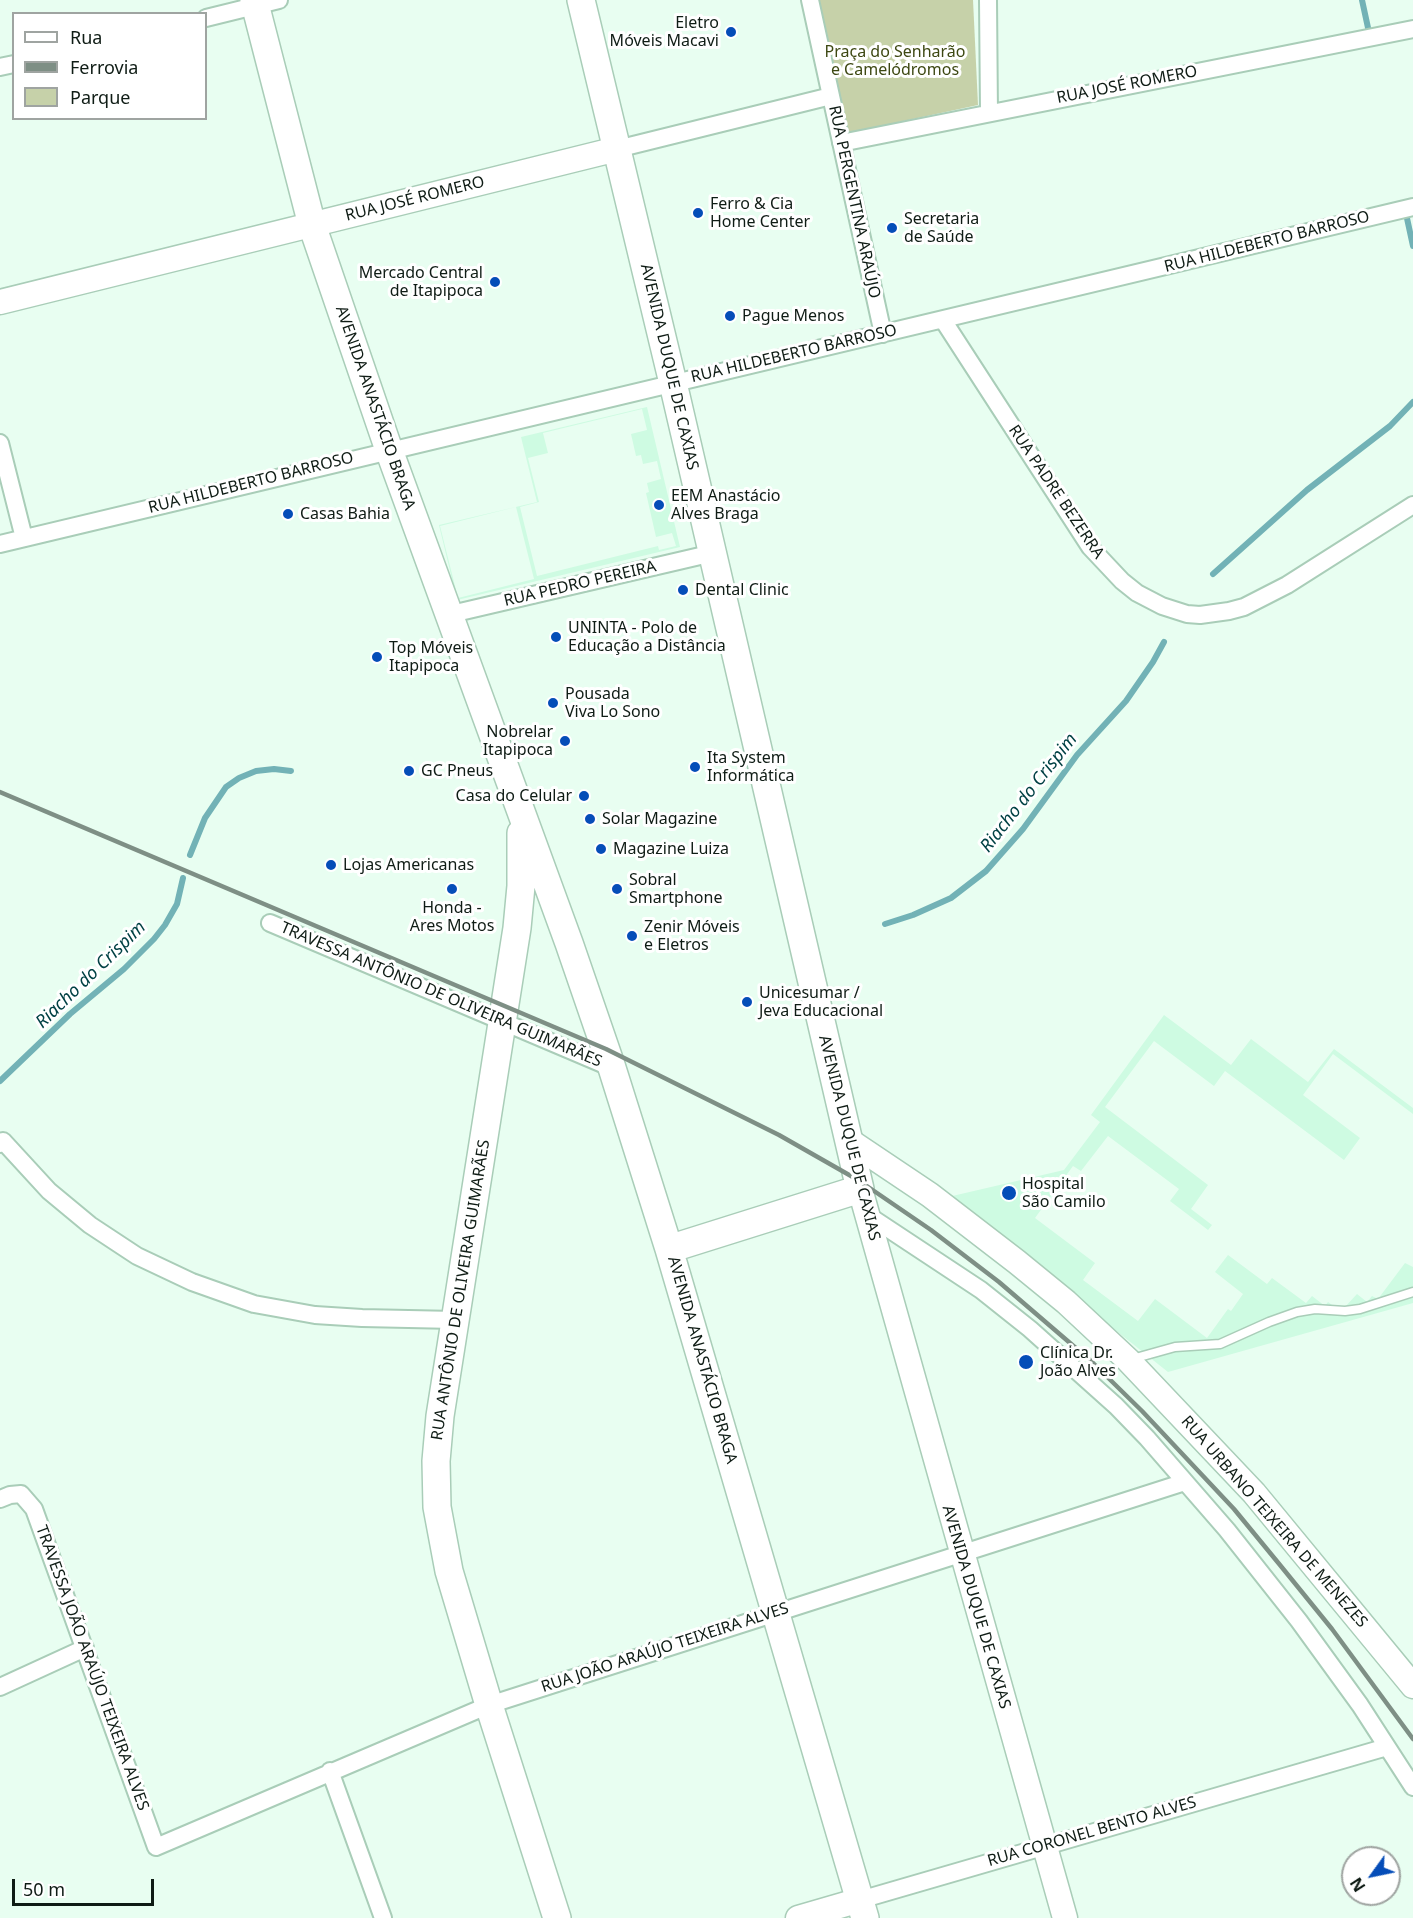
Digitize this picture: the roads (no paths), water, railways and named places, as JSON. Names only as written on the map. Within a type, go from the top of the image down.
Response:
[{"type":"main road","name":"AVENIDA DUQUE DE CAXIAS","points":[[580,0],[673,383],[863,1201]]},
{"type":"main road","name":"AVENIDA ANASTÁCIO BRAGA","points":[[263,2],[312,225],[388,450],[612,1068],[669,1249],[862,1909]]},
{"type":"main road","name":"AVENIDA ANASTÁCIO BRAGA","points":[[504,1014],[521,886],[522,848],[519,808]]},
{"type":"main road","name":"RUA ANTÔNIO DE OLIVEIRA GUIMARÃES","points":[[504,1014],[440,1416],[436,1461],[437,1507],[449,1571],[557,1918]]},
{"type":"main road","points":[[669,1249],[863,1201]]},
{"type":"street","name":"RUA PERGENTINA ARAÚJO","points":[[810,0],[883,334]]},
{"type":"street","points":[[988,0],[989,113]]},
{"type":"street","points":[[207,18],[263,2]]},
{"type":"street","name":"RUA JOSÉ ROMERO","points":[[841,143],[1413,29]]},
{"type":"street","name":"RUA JOSÉ ROMERO","points":[[0,302],[831,96]]},
{"type":"street","name":"RUA HILDEBERTO BARROSO","points":[[0,544],[1413,207]]},
{"type":"street","name":"RUA PADRE BEZERRA","points":[[943,320],[1080,534],[1109,570],[1137,593],[1173,610],[1200,615],[1244,607],[1287,585],[1413,505]]},
{"type":"street","points":[[0,443],[24,538]]},
{"type":"street","name":"RUA PEDRO PEREIRA","points":[[447,615],[712,553]]},
{"type":"street","name":"TRAVESSA ANTÔNIO DE OLIVEIRA GUIMARÃES","points":[[270,923],[504,1014],[612,1068]]},
{"type":"street","name":"RUA URBANO TEIXEIRA DE MENEZES","points":[[848,1140],[930,1195],[1017,1262],[1066,1302],[1128,1360],[1254,1493],[1413,1686]]},
{"type":"street","points":[[0,1144],[3,1141],[49,1191],[90,1225],[137,1256],[192,1282],[254,1304],[315,1315],[455,1320]]},
{"type":"street","points":[[863,1201],[1030,1329],[1116,1406],[1227,1530],[1299,1622],[1360,1705],[1413,1787]]},
{"type":"street","name":"AVENIDA DUQUE DE CAXIAS","points":[[863,1201],[1065,1918]]},
{"type":"street","name":"RUA JOÃO ARAÚJO TEIXEIRA ALVES","points":[[156,1847],[489,1705],[1185,1482]]},
{"type":"street","name":"TRAVESSA JOÃO ARAÚJO TEIXEIRA ALVES","points":[[0,1499],[21,1494],[34,1509],[156,1847]]},
{"type":"street","points":[[0,1687],[85,1648]]},
{"type":"street","name":"RUA CORONEL BENTO ALVES","points":[[798,1918],[862,1909],[1043,1846],[1387,1748]]},
{"type":"street","points":[[330,1771],[383,1918]]},
{"type":"lane","points":[[1128,1360],[1175,1347],[1220,1344],[1297,1312],[1323,1309],[1360,1310],[1413,1292]]},
{"type":"waterway","name":"Riacho do Crispim","points":[[1362,0],[1370,37]]},
{"type":"waterway","name":"Riacho do Crispim","points":[[1405,209],[1413,246]]},
{"type":"waterway","name":"Riacho do Crispim","points":[[1213,574],[1307,490],[1390,426],[1413,402]]},
{"type":"waterway","name":"Riacho do Crispim","points":[[885,924],[913,915],[951,898],[986,871],[1023,829],[1077,755],[1126,701],[1164,642]]},
{"type":"waterway","name":"Riacho do Crispim","points":[[190,855],[205,818],[226,787],[239,778],[256,771],[274,769],[291,771]]},
{"type":"waterway","name":"Riacho do Crispim","points":[[0,1081],[70,1014],[124,969],[154,939],[177,904],[183,878]]},
{"type":"railway","points":[[0,792],[606,1049],[779,1135],[858,1180],[931,1230],[999,1282],[1091,1361],[1142,1411],[1234,1509],[1332,1629],[1413,1739]]},
{"type":"place","name":"Eletro Móveis Macavi","points":[[731,32]]},
{"type":"place","name":"Ferro & Cia Home Center","points":[[698,213]]},
{"type":"place","name":"Secretaria de Saúde","points":[[892,228]]},
{"type":"place","name":"Mercado Central de Itapipoca","points":[[495,282]]},
{"type":"place","name":"Pague Menos","points":[[730,316]]},
{"type":"place","name":"EEM Anastácio Alves Braga","points":[[659,505]]},
{"type":"place","name":"Casas Bahia","points":[[288,514]]},
{"type":"place","name":"Dental Clinic","points":[[683,590]]},
{"type":"place","name":"UNINTA - Polo de Educação a Distância","points":[[556,637]]},
{"type":"place","name":"Top Móveis Itapipoca","points":[[377,657]]},
{"type":"place","name":"Pousada Viva Lo Sono","points":[[553,703]]},
{"type":"place","name":"Nobrelar Itapipoca","points":[[565,741]]},
{"type":"place","name":"Ita System Informática","points":[[695,767]]},
{"type":"place","name":"GC Pneus","points":[[409,771]]},
{"type":"place","name":"Casa do Celular","points":[[584,796]]},
{"type":"place","name":"Solar Magazine","points":[[590,819]]},
{"type":"place","name":"Magazine Luiza","points":[[601,849]]},
{"type":"place","name":"Lojas Americanas","points":[[331,865]]},
{"type":"place","name":"Honda - Ares Motos","points":[[452,889]]},
{"type":"place","name":"Sobral Smartphone","points":[[617,889]]},
{"type":"place","name":"Zenir Móveis e Eletros","points":[[632,936]]},
{"type":"place","name":"Unicesumar / Jeva Educacional","points":[[747,1002]]},
{"type":"place","name":"Hospital São Camilo","points":[[1009,1193]]},
{"type":"place","name":"Clínica Dr. João Alves","points":[[1026,1362]]},
{"type":"park label","name":"Praça do Senharão e Camelódromos","points":[[895,61]]}]
